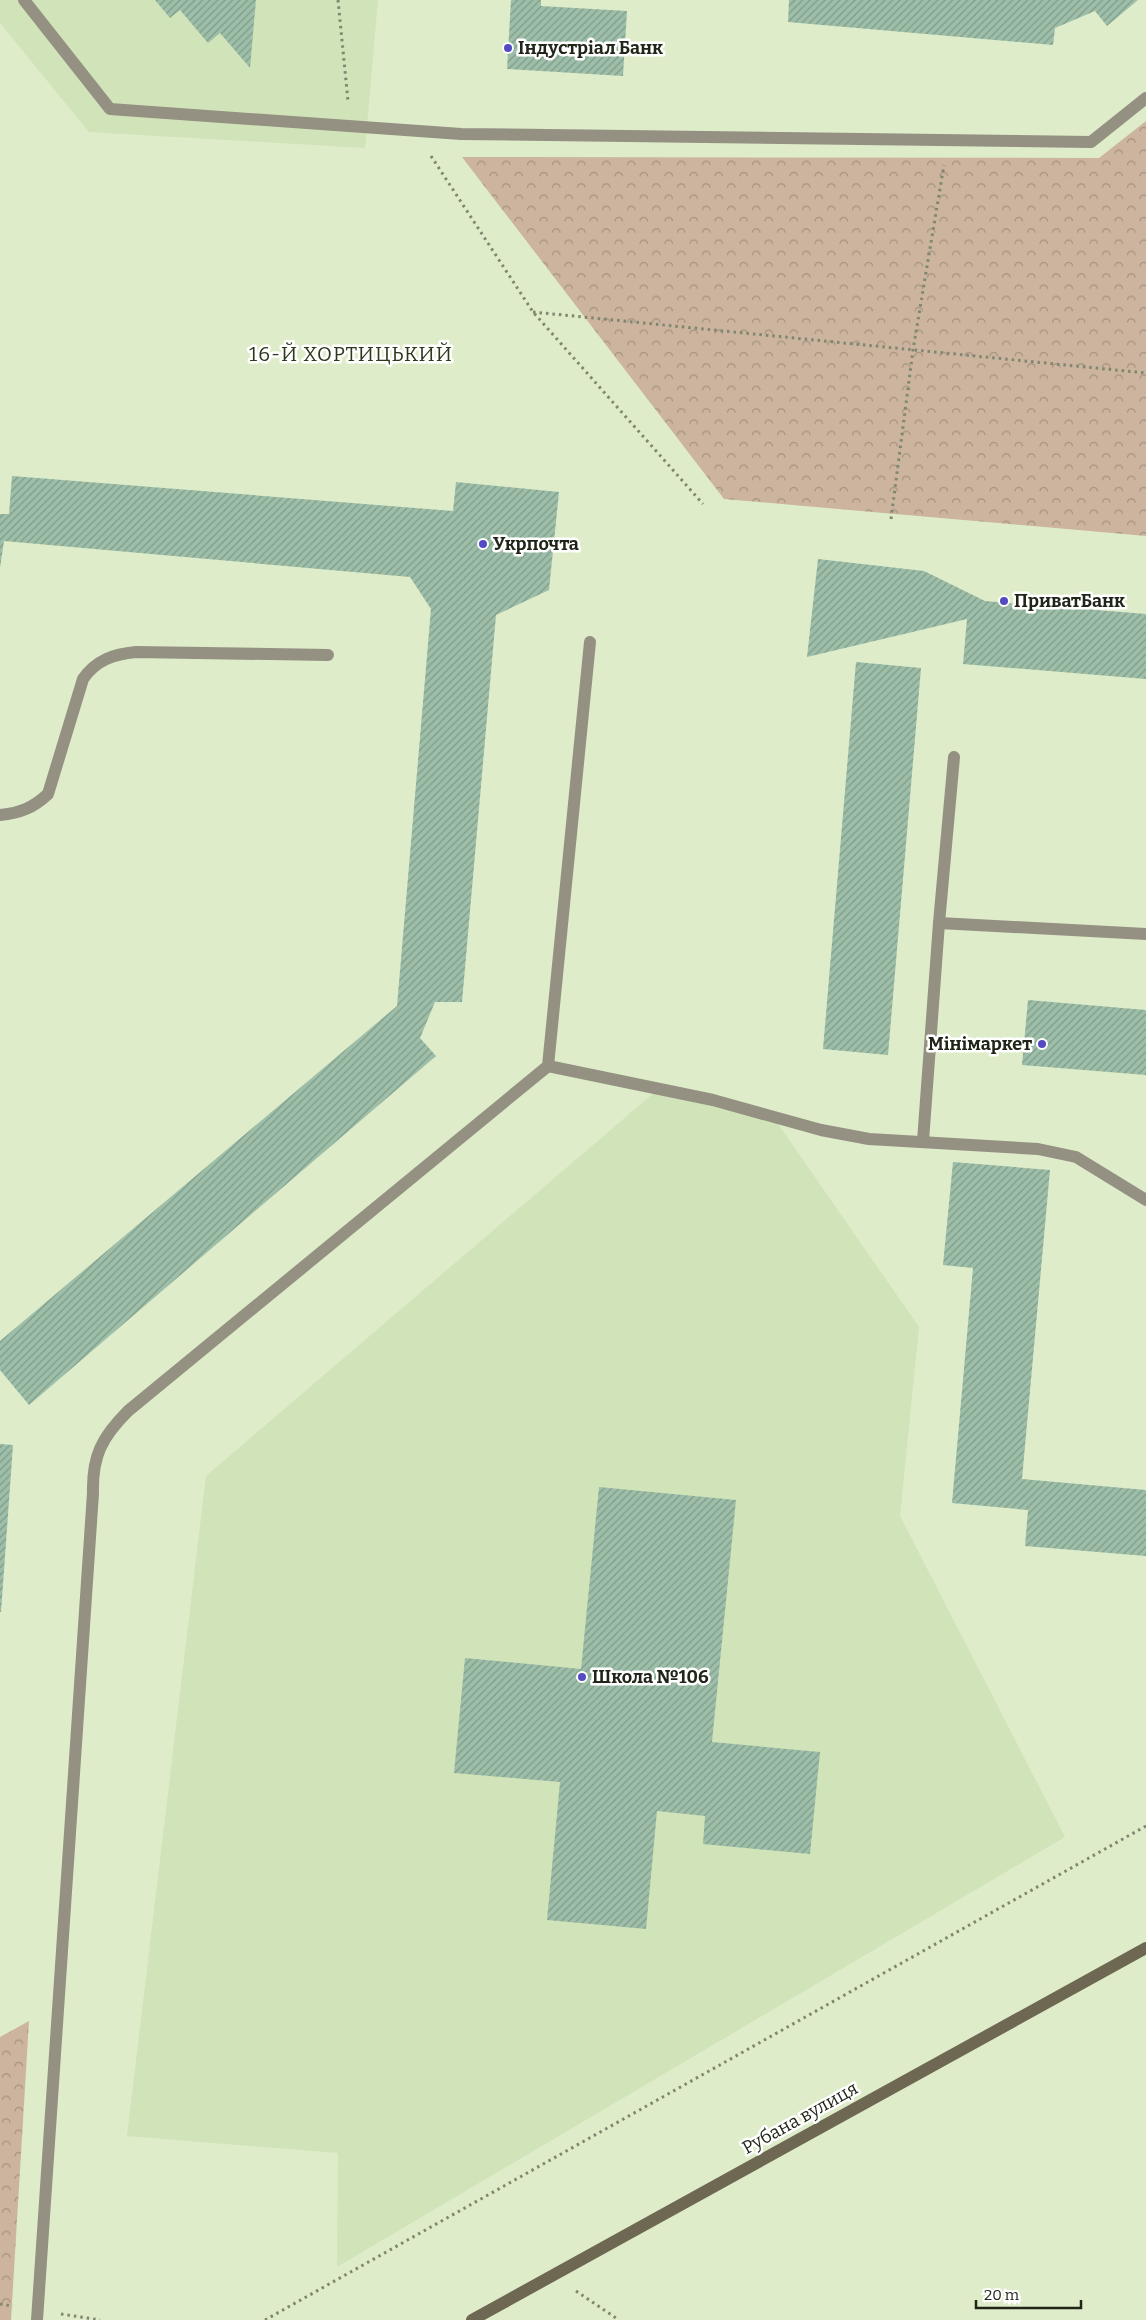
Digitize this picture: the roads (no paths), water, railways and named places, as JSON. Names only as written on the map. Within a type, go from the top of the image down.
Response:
[{"type":"street","name":"Рубана вулиця","points":[[472,2320],[1146,1948]]},
{"type":"lane","points":[[24,0],[110,109],[461,134],[1091,142],[1146,98]]},
{"type":"lane","points":[[37,2320],[93,1503],[92,1472],[99,1448],[112,1427],[128,1411],[548,1066],[590,642]]},
{"type":"lane","points":[[0,816],[20,813],[38,803],[48,794],[83,679],[89,671],[107,658],[120,653],[136,652],[328,655]]},
{"type":"lane","points":[[922,1142],[954,757]]},
{"type":"lane","points":[[939,923],[1146,934]]},
{"type":"lane","points":[[548,1066],[713,1100],[821,1130],[869,1139],[1038,1149],[1076,1157],[1146,1200]]},
{"type":"place","name":"Iндустрiал Банк","points":[[508,48]]},
{"type":"place","name":"Укрпочта","points":[[483,544]]},
{"type":"place","name":"ПриватБанк","points":[[1004,601]]},
{"type":"place","name":"Мiнiмаркет","points":[[1042,1044]]},
{"type":"place","name":"Школа №106","points":[[582,1677]]},
{"type":"district","name":"16-Й ХОРТИЦЬКИЙ","points":[[351,354]]}]
